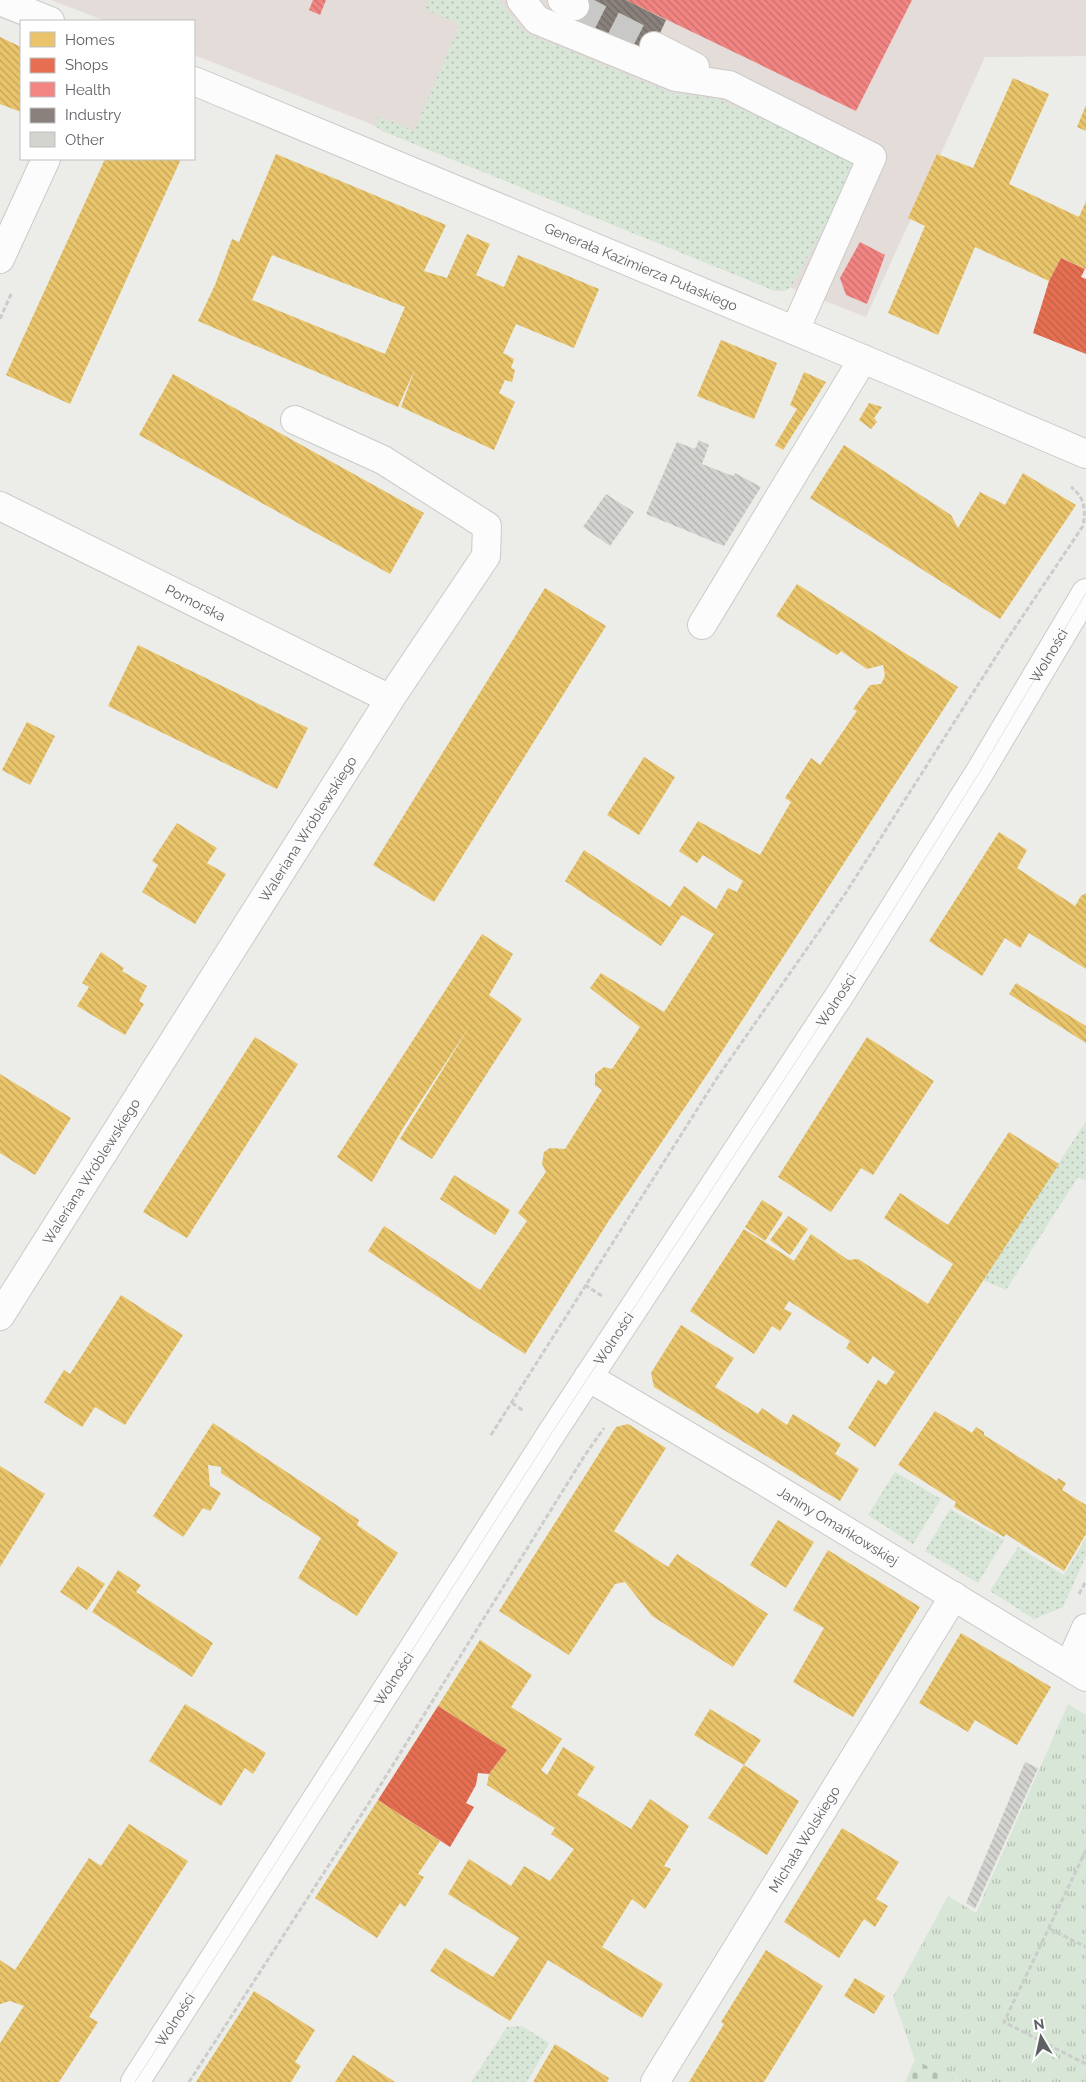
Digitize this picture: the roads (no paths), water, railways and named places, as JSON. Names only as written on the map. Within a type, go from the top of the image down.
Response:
[{"type":"street","points":[[520,0],[537,20],[676,77],[729,85]]},
{"type":"street","points":[[0,1],[48,20]]},
{"type":"street","points":[[654,46],[872,156],[795,330]]},
{"type":"street","name":"Generała Kazimierza Pułaskiego","points":[[195,81],[795,330],[1086,454]]},
{"type":"street","points":[[0,258],[46,160]]},
{"type":"street","points":[[702,625],[863,359]]},
{"type":"street","name":"Waleriana Wróblewskiego","points":[[0,1316],[390,699],[486,556],[487,526],[383,460],[295,420]]},
{"type":"street","name":"Pomorska","points":[[0,506],[390,699]]},
{"type":"street","name":"Wolności","points":[[134,2082],[588,1377],[841,993],[981,770],[1086,593]]},
{"type":"street","name":"Janiny Omańkowskiej","points":[[588,1377],[1077,1671]]},
{"type":"street","name":"Michała Wolskiego","points":[[655,2082],[954,1596]]},
{"type":"street","points":[[1077,1671],[1086,1628]]},
{"type":"tunnel","points":[[575,6],[654,46]]},
{"type":"tram line","points":[[135,2082],[553,1431],[841,993],[981,770],[1086,593]]}]
